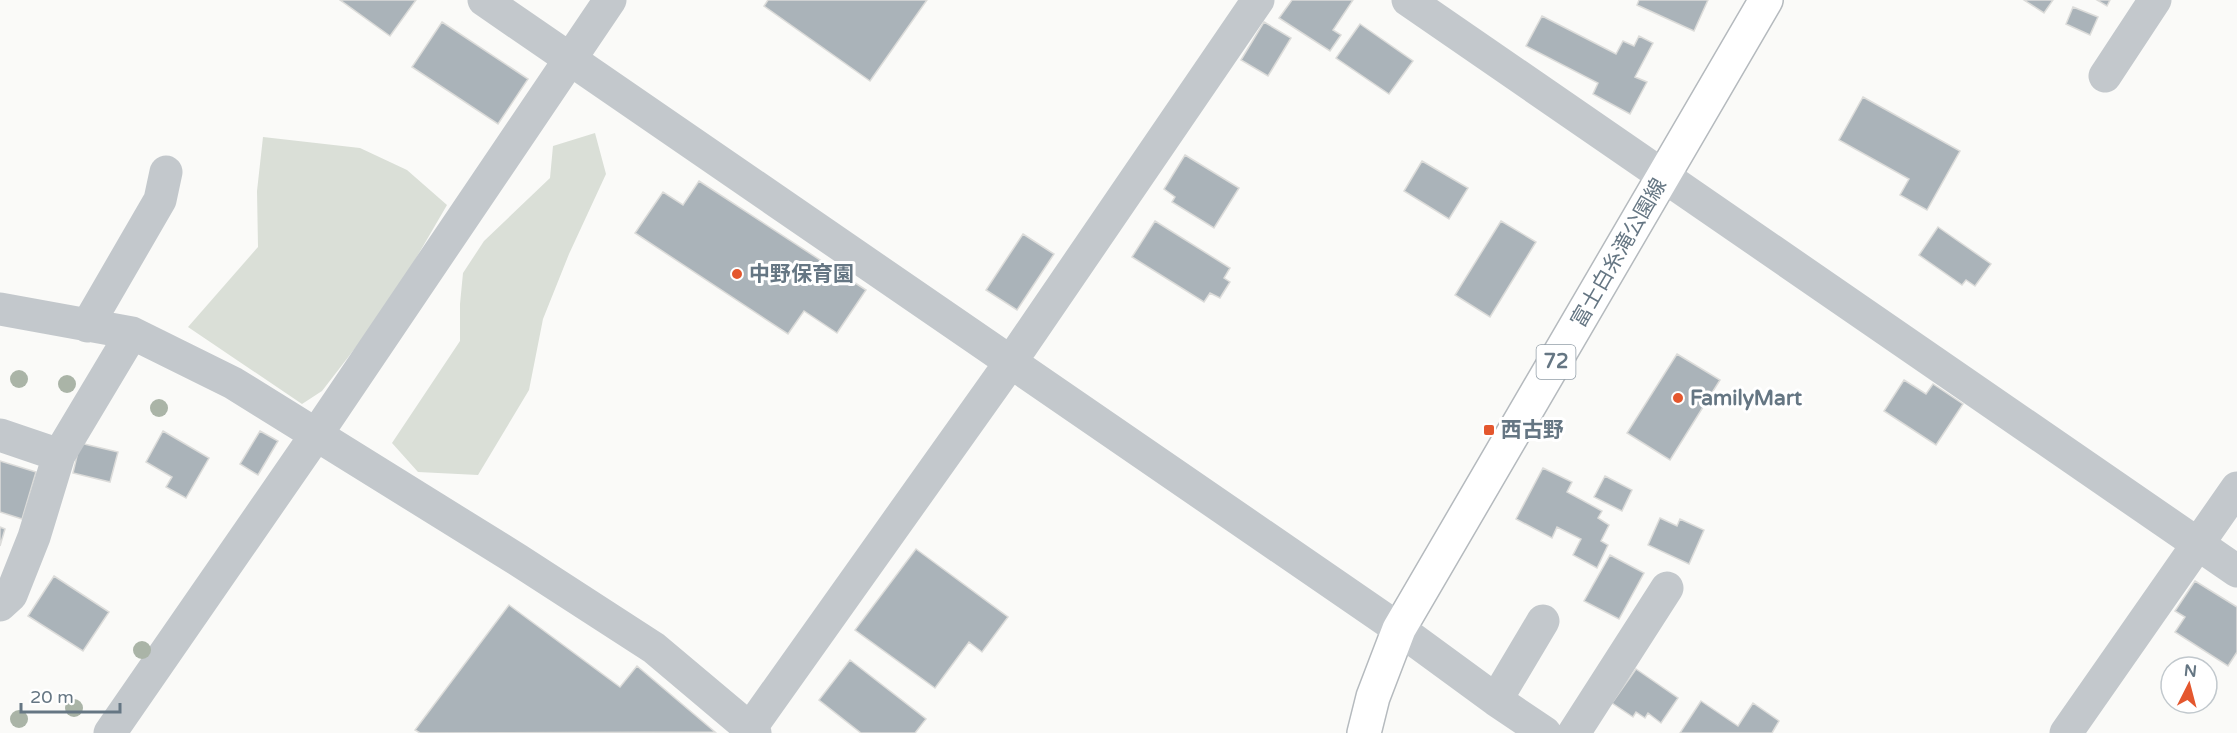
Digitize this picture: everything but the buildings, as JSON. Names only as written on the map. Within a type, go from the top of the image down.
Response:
[{"type":"main road","name":"富士白糸滝公園線","points":[[1365,733],[1373,697],[1399,629],[1766,0]]},
{"type":"street","points":[[484,0],[1399,629],[1545,733]]},
{"type":"street","points":[[110,733],[316,435],[610,0]]},
{"type":"street","points":[[0,309],[132,333],[179,354],[233,383],[518,560],[654,648],[750,732],[1010,363],[1258,0]]},
{"type":"street","points":[[1408,0],[2237,571]]},
{"type":"street","points":[[2106,76],[2155,0]]},
{"type":"street","points":[[87,326],[160,200],[166,172]]},
{"type":"street","points":[[0,605],[10,595],[34,537],[59,455],[132,333]]},
{"type":"street","points":[[0,435],[59,455]]},
{"type":"street","points":[[2066,733],[2237,488]]},
{"type":"street","points":[[1574,733],[1667,588]]},
{"type":"street","points":[[1496,700],[1543,621]]},
{"type":"shaded area","points":[[595,133],[606,174],[569,254],[543,319],[529,390],[478,475],[418,472],[392,443],[460,341],[463,273],[484,241],[550,178],[553,146]]},
{"type":"shaded area","points":[[263,137],[360,148],[407,170],[447,205],[390,303],[322,391],[302,404],[188,327],[258,247],[257,191]]},
{"type":"place","name":"中野保育園","points":[[737,274]]},
{"type":"place","name":"FamilyMart","points":[[1678,398]]},
{"type":"place","name":"西古野","points":[[1489,430]]}]
